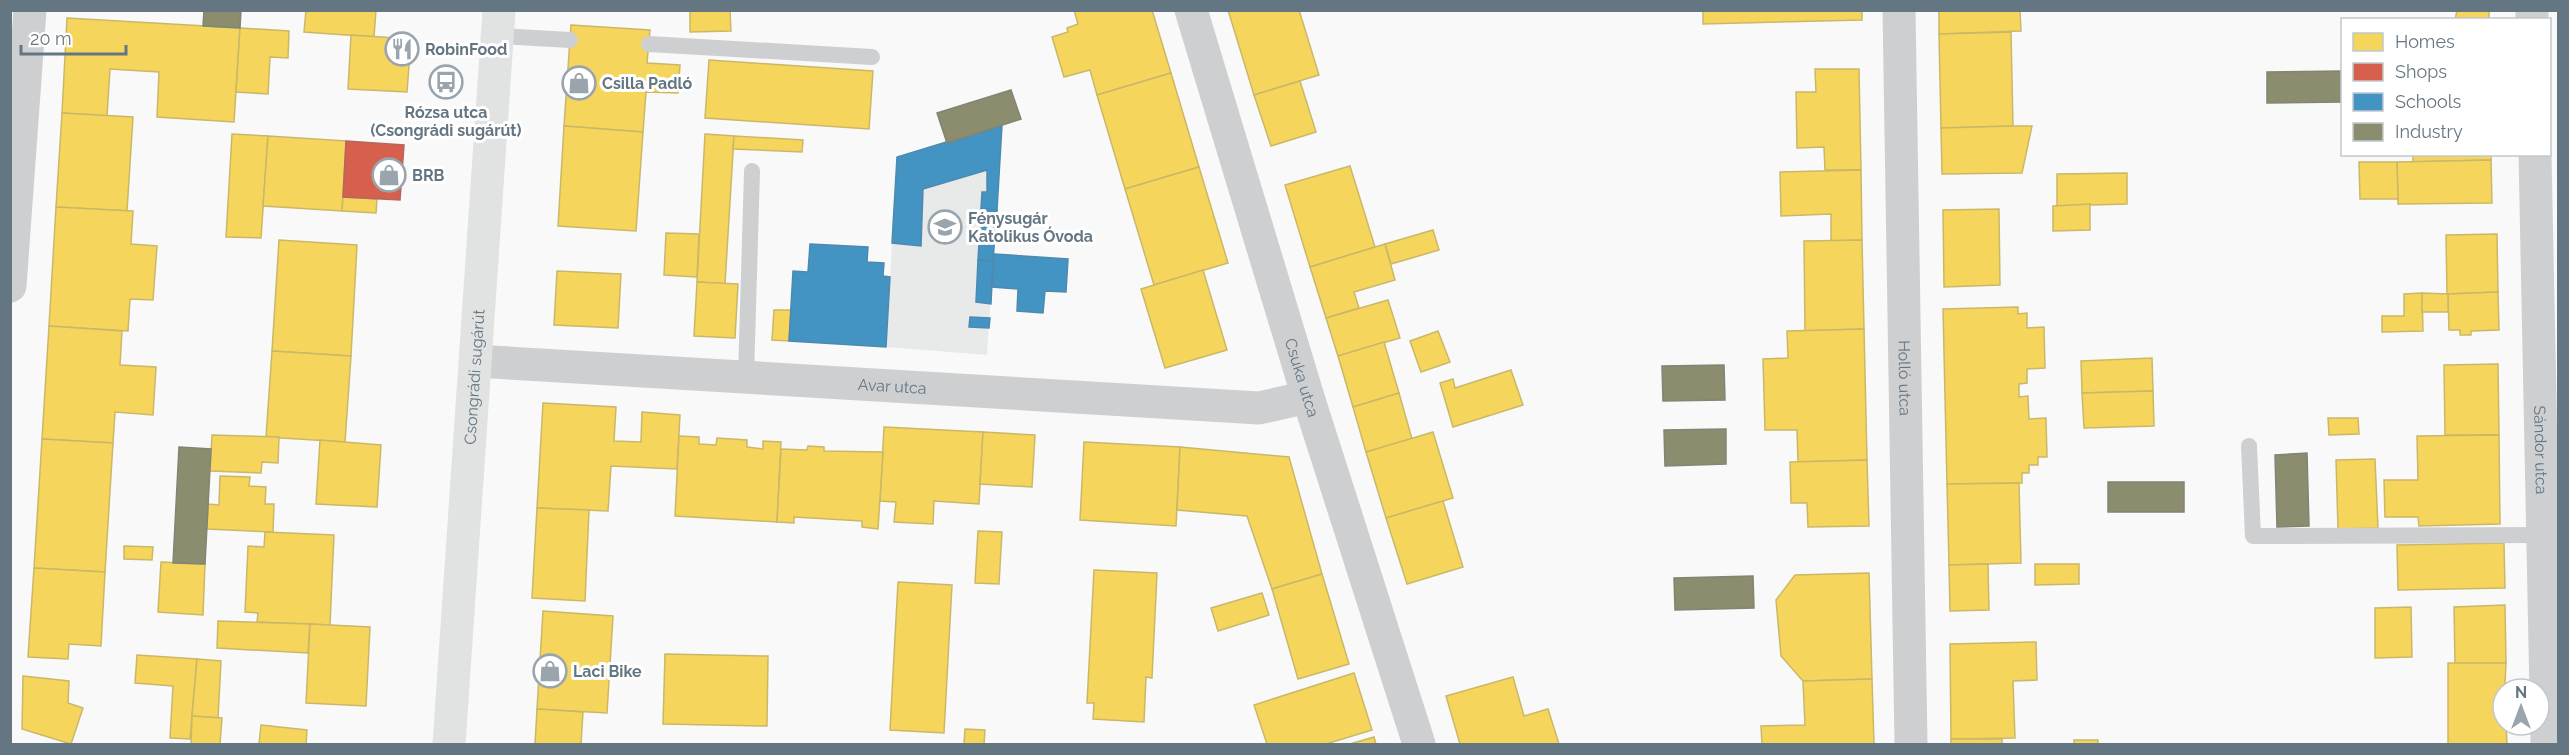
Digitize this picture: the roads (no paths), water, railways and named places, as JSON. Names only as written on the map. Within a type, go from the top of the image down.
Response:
[{"type":"main road","name":"Csongrádi sugárút","points":[[449,744],[498,23]]},
{"type":"street","points":[[10,286],[30,10]]},
{"type":"street","name":"Csuka utca","points":[[1191,10],[1308,397],[1419,744]]},
{"type":"street","name":"Holló utca","points":[[1899,10],[1911,744]]},
{"type":"street","name":"Sándor utca","points":[[2535,156],[2547,744]]},
{"type":"street","name":"Avar utca","points":[[476,361],[1258,408],[1308,397]]},
{"type":"lane","points":[[498,23],[570,40]]},
{"type":"lane","points":[[649,44],[872,57]]},
{"type":"lane","points":[[746,377],[752,171]]},
{"type":"lane","points":[[2249,446],[2253,536],[2543,535]]},
{"type":"place","name":"RobinFood","points":[[402,49]]},
{"type":"place","name":"Rózsa utca (Csongrádi sugárút)","points":[[446,82]]},
{"type":"place","name":"Csilla Padló","points":[[579,83]]},
{"type":"place","name":"BRB","points":[[389,175]]},
{"type":"place","name":"Fénysugár Katolikus Óvoda","points":[[945,227]]},
{"type":"place","name":"Laci Bike","points":[[550,671]]}]
